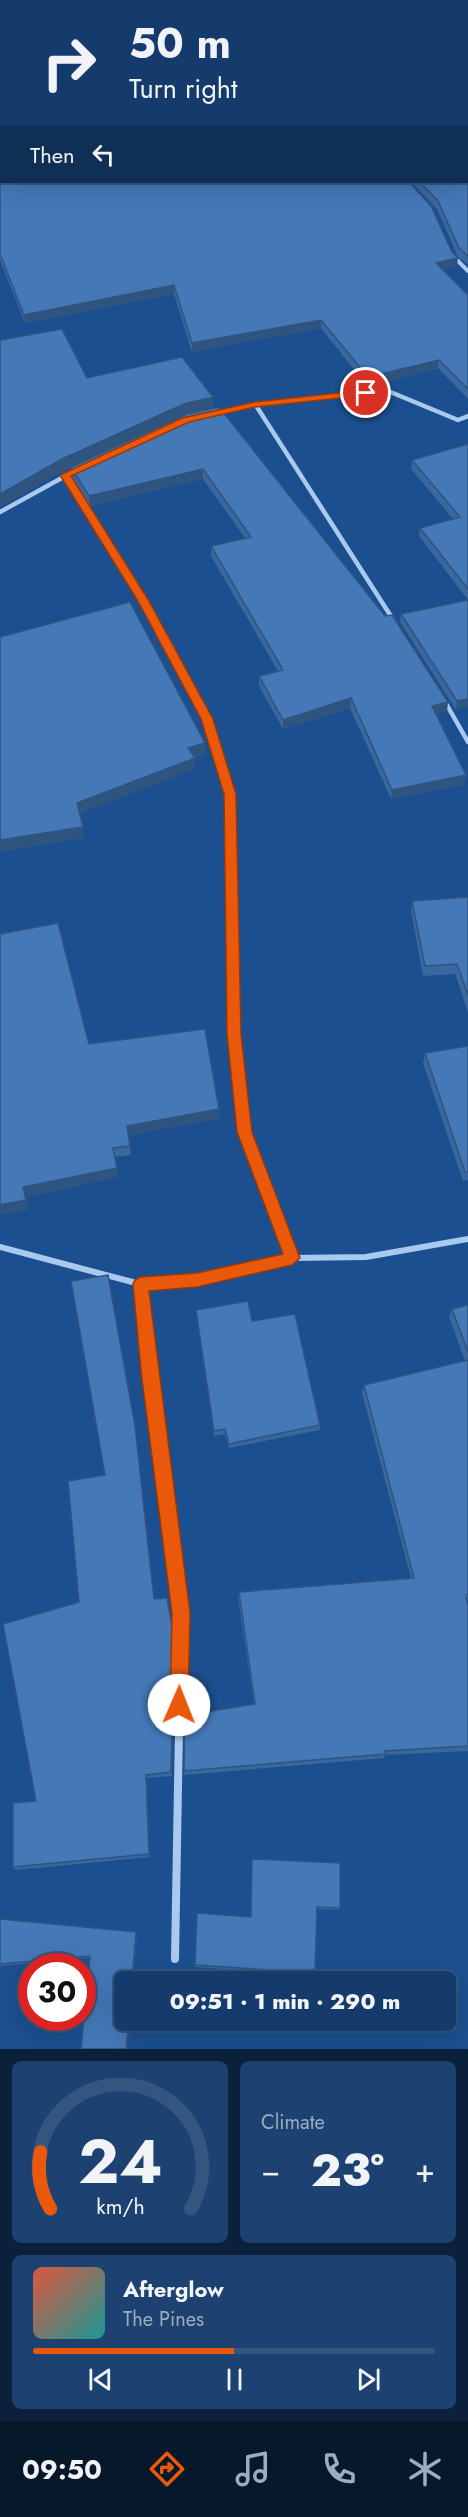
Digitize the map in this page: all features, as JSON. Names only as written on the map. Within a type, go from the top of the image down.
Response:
[{"type":"street","points":[[450,250],[455,260],[468,271]]},
{"type":"street","points":[[209,415],[255,405],[388,391],[458,420],[468,416]]},
{"type":"street","points":[[255,405],[399,630]]},
{"type":"street","points":[[0,512],[75,471]]},
{"type":"street","points":[[65,475],[144,601],[207,719],[230,794],[234,1034],[244,1132],[292,1258]]},
{"type":"street","points":[[443,699],[468,742]]},
{"type":"street","points":[[0,1247],[140,1284],[197,1280],[292,1258],[366,1257],[468,1239]]},
{"type":"street","points":[[140,1284],[149,1371],[181,1613],[175,1959]]},
{"type":"building","points":[[0,183],[410,183],[431,206],[452,252],[458,258],[436,263],[468,295],[468,389],[439,360],[368,377],[321,320],[192,343],[174,285],[24,315],[0,254]]},
{"type":"building","points":[[421,183],[468,183],[468,256],[459,248],[438,201]]},
{"type":"building","points":[[62,329],[87,378],[182,357],[213,397],[184,404],[62,459],[0,494],[0,340]]},
{"type":"building","points":[[219,407],[385,616],[392,615],[448,702],[432,706],[466,775],[392,790],[351,698],[283,720],[259,676],[283,670],[211,546],[251,537],[203,469],[89,496],[71,467],[187,414]]},
{"type":"building","points":[[468,444],[468,589],[420,528],[460,517],[412,460]]},
{"type":"building","points":[[468,600],[468,699],[457,701],[401,614]]},
{"type":"building","points":[[130,602],[205,743],[188,748],[195,758],[77,803],[83,827],[0,840],[0,637]]},
{"type":"building","points":[[468,897],[468,995],[457,964],[425,966],[412,901]]},
{"type":"building","points":[[58,923],[89,1044],[205,1029],[219,1109],[127,1126],[130,1146],[113,1148],[117,1168],[23,1187],[26,1200],[0,1205],[0,934]]},
{"type":"building","points":[[468,1046],[468,1172],[465,1172],[425,1053]]},
{"type":"building","points":[[108,1275],[135,1426],[154,1599],[167,1598],[174,1636],[171,1772],[146,1775],[149,1854],[13,1867],[13,1803],[36,1801],[3,1624],[79,1602],[68,1481],[105,1475],[71,1281]]},
{"type":"building","points":[[248,1301],[252,1321],[295,1314],[320,1425],[229,1444],[225,1429],[214,1431],[196,1310]]},
{"type":"building","points":[[468,1305],[468,1352],[452,1309]]},
{"type":"building","points":[[468,1360],[468,1594],[466,1595],[468,1608],[468,1746],[385,1751],[386,1754],[184,1771],[185,1696],[188,1715],[255,1704],[239,1592],[414,1578],[364,1385]]},
{"type":"building","points":[[252,1859],[340,1863],[340,1908],[317,1907],[315,1971],[195,1965],[197,1913],[251,1917]]},
{"type":"building","points":[[0,1919],[136,1932],[133,1971],[114,1971],[114,2031],[128,2031],[126,2049],[81,2049],[83,2031],[96,2031],[96,1953],[18,1953],[18,1962],[0,1964]]},
{"type":"route","points":[[179,1705],[181,1613],[149,1371],[140,1284],[197,1280],[292,1258],[244,1132],[234,1034],[230,794],[207,719],[144,601],[65,475],[186,420],[255,405],[366,393]]}]
